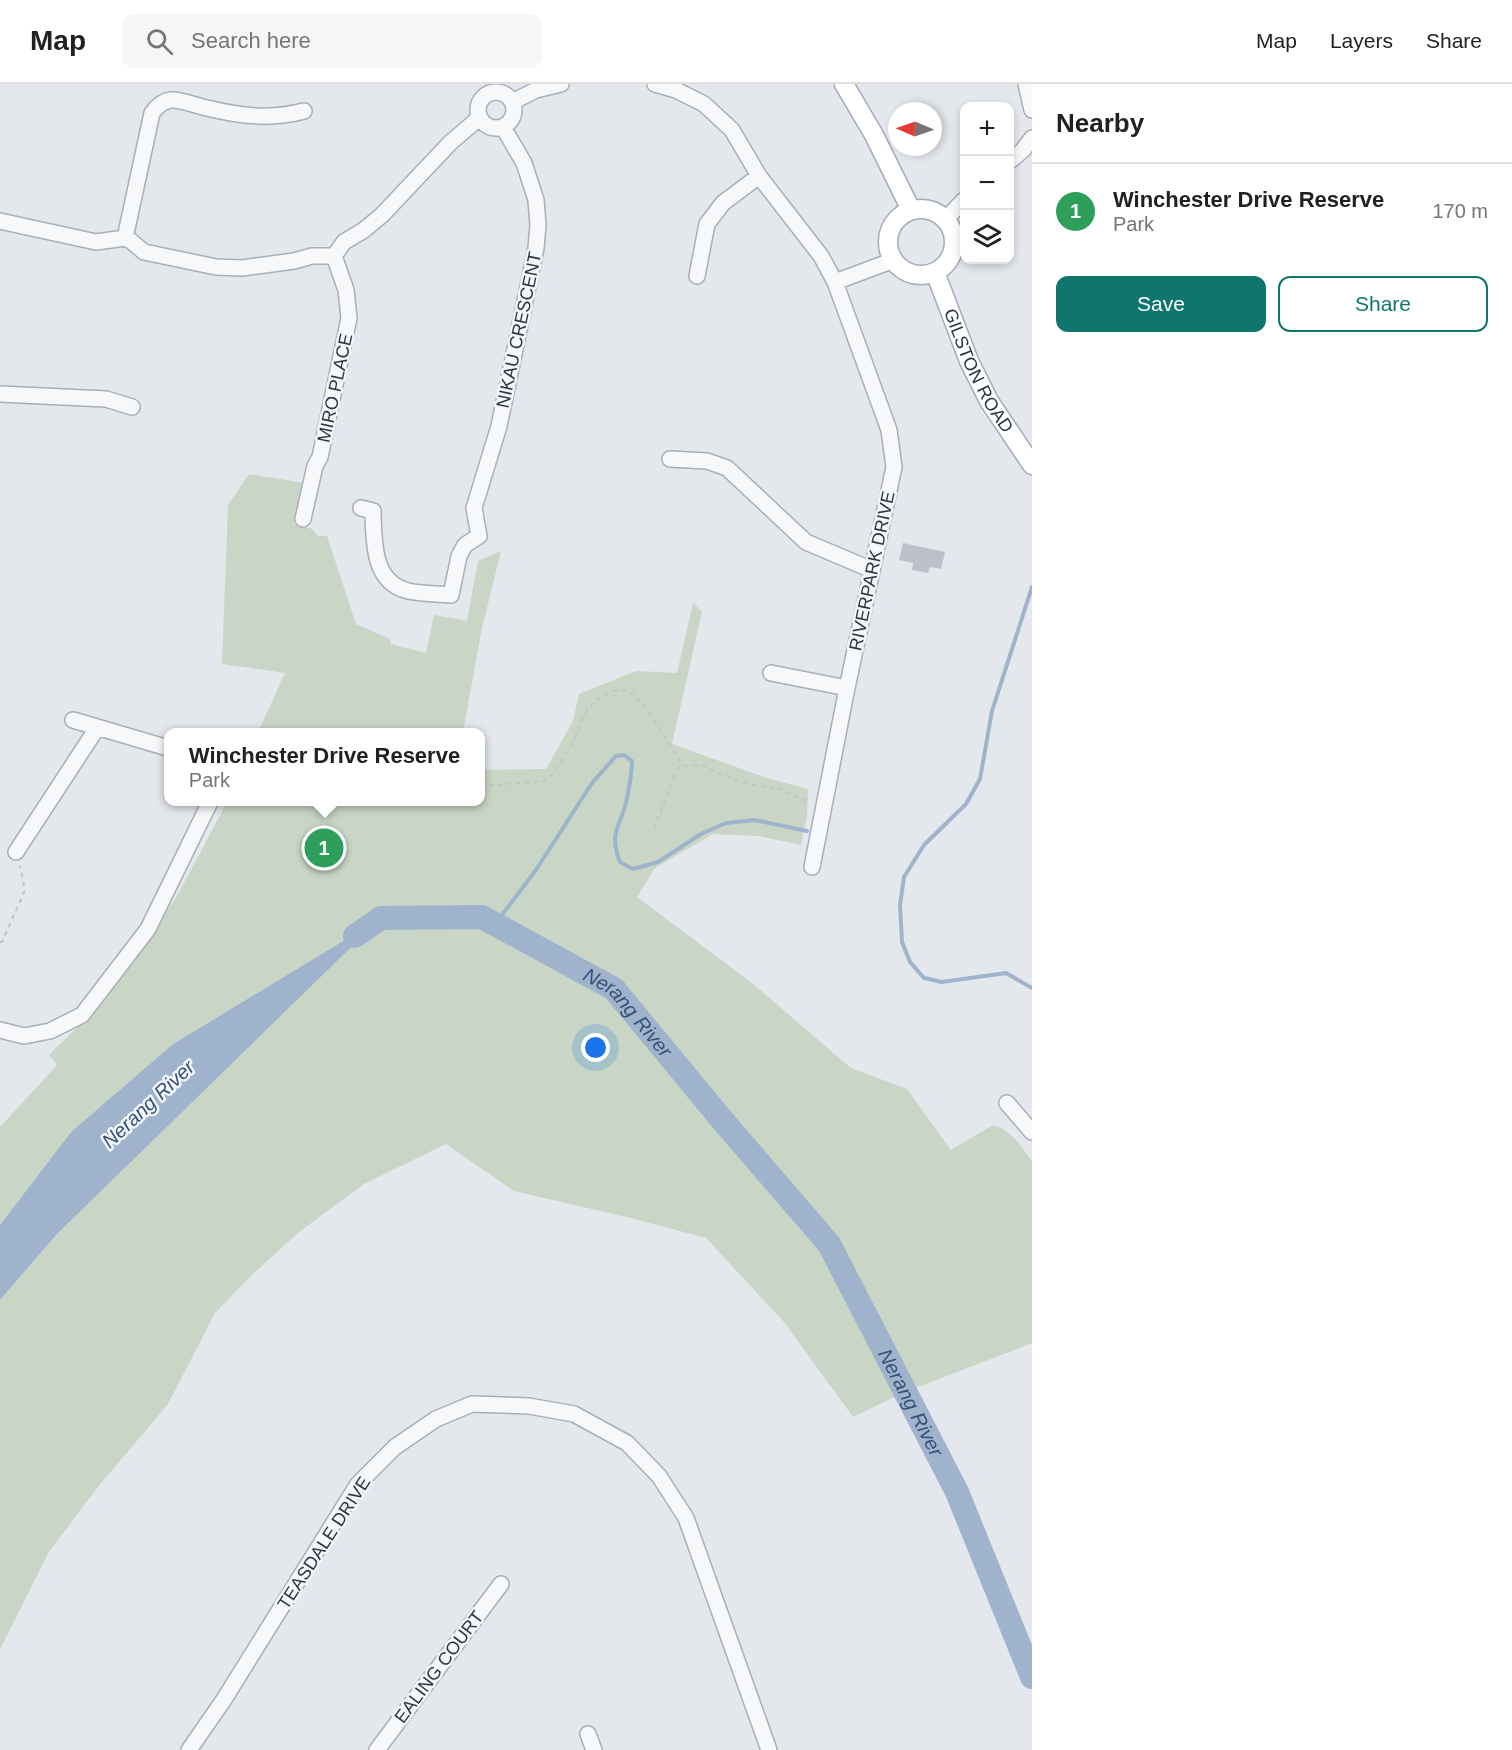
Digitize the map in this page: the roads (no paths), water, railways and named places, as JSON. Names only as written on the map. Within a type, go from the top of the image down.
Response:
[{"type":"main road","points":[[844,84],[874,135],[911,210]]},
{"type":"main road","points":[[928,209],[936,212],[946,219],[953,232],[953,250],[949,259],[935,272],[917,274],[900,267],[890,251],[888,241],[890,231],[895,222],[911,210],[928,209]]},
{"type":"main road","name":"GILSTON ROAD","points":[[935,272],[969,361],[984,391],[1032,465]]},
{"type":"street","points":[[512,102],[536,90],[561,84]]},
{"type":"street","name":"RIVERPARK DRIVE","points":[[655,84],[676,90],[704,104],[732,130],[759,176],[821,256],[835,282],[889,430],[894,467],[812,867]]},
{"type":"street","points":[[1026,84],[1032,110]]},
{"type":"street","points":[[484,89],[498,92],[512,102],[512,119],[504,127],[489,128],[479,118],[478,112],[484,89]]},
{"type":"street","points":[[125,238],[152,112],[160,103],[171,100],[235,115],[262,117],[285,116],[304,111]]},
{"type":"street","points":[[0,221],[96,243],[125,238],[144,252],[216,267],[242,268],[294,261],[312,256],[334,256],[344,242],[364,230],[382,215],[450,143],[479,118]]},
{"type":"street","name":"NIKAU CRESCENT","points":[[361,508],[373,511],[374,548],[381,571],[396,585],[408,591],[451,595],[459,556],[465,545],[478,536],[474,508],[499,426],[536,248],[538,225],[536,200],[524,163],[504,127]]},
{"type":"street","points":[[1014,158],[1032,138]]},
{"type":"street","points":[[697,276],[707,224],[723,203],[759,176]]},
{"type":"street","points":[[946,219],[960,204]]},
{"type":"street","name":"MIRO PLACE","points":[[303,519],[315,466],[320,457],[348,329],[346,290],[334,256]]},
{"type":"street","points":[[835,282],[894,260]]},
{"type":"street","points":[[0,394],[106,399],[132,407]]},
{"type":"street","points":[[670,459],[707,461],[727,468],[806,542],[872,570]]},
{"type":"street","points":[[771,673],[847,688]]},
{"type":"street","points":[[73,720],[164,747]]},
{"type":"street","points":[[16,852],[97,728]]},
{"type":"street","points":[[0,1030],[24,1036],[50,1031],[82,1015],[147,929],[208,806]]},
{"type":"street","points":[[1007,1103],[1032,1132]]},
{"type":"street","name":"TEASDALE DRIVE","points":[[189,1750],[223,1701],[358,1484],[395,1447],[436,1419],[472,1404],[529,1406],[574,1414],[627,1443],[659,1476],[686,1518],[769,1750]]},
{"type":"street","name":"EALING COURT","points":[[377,1750],[501,1584]]},
{"type":"street","points":[[588,1734],[594,1750]]},
{"type":"water","points":[[381,918],[57,1234],[0,1300],[0,1225],[71,1132],[173,1044]]},
{"type":"waterway","points":[[1032,587],[992,711],[980,779],[966,804],[924,845],[904,877],[900,905],[902,942],[910,962],[924,978],[942,982],[1006,973],[1032,988]]},
{"type":"waterway","points":[[495,924],[536,870],[592,783],[616,756],[624,755],[632,761],[626,803],[618,825],[615,844],[620,862],[633,869],[658,862],[701,834],[726,823],[755,820],[807,831]]},
{"type":"waterway","name":"Nerang River","points":[[355,936],[381,918],[482,917],[614,989],[829,1244],[957,1492],[1032,1677]]},
{"type":"place","name":"Winchester Drive Reserve","points":[[324,848]]}]
